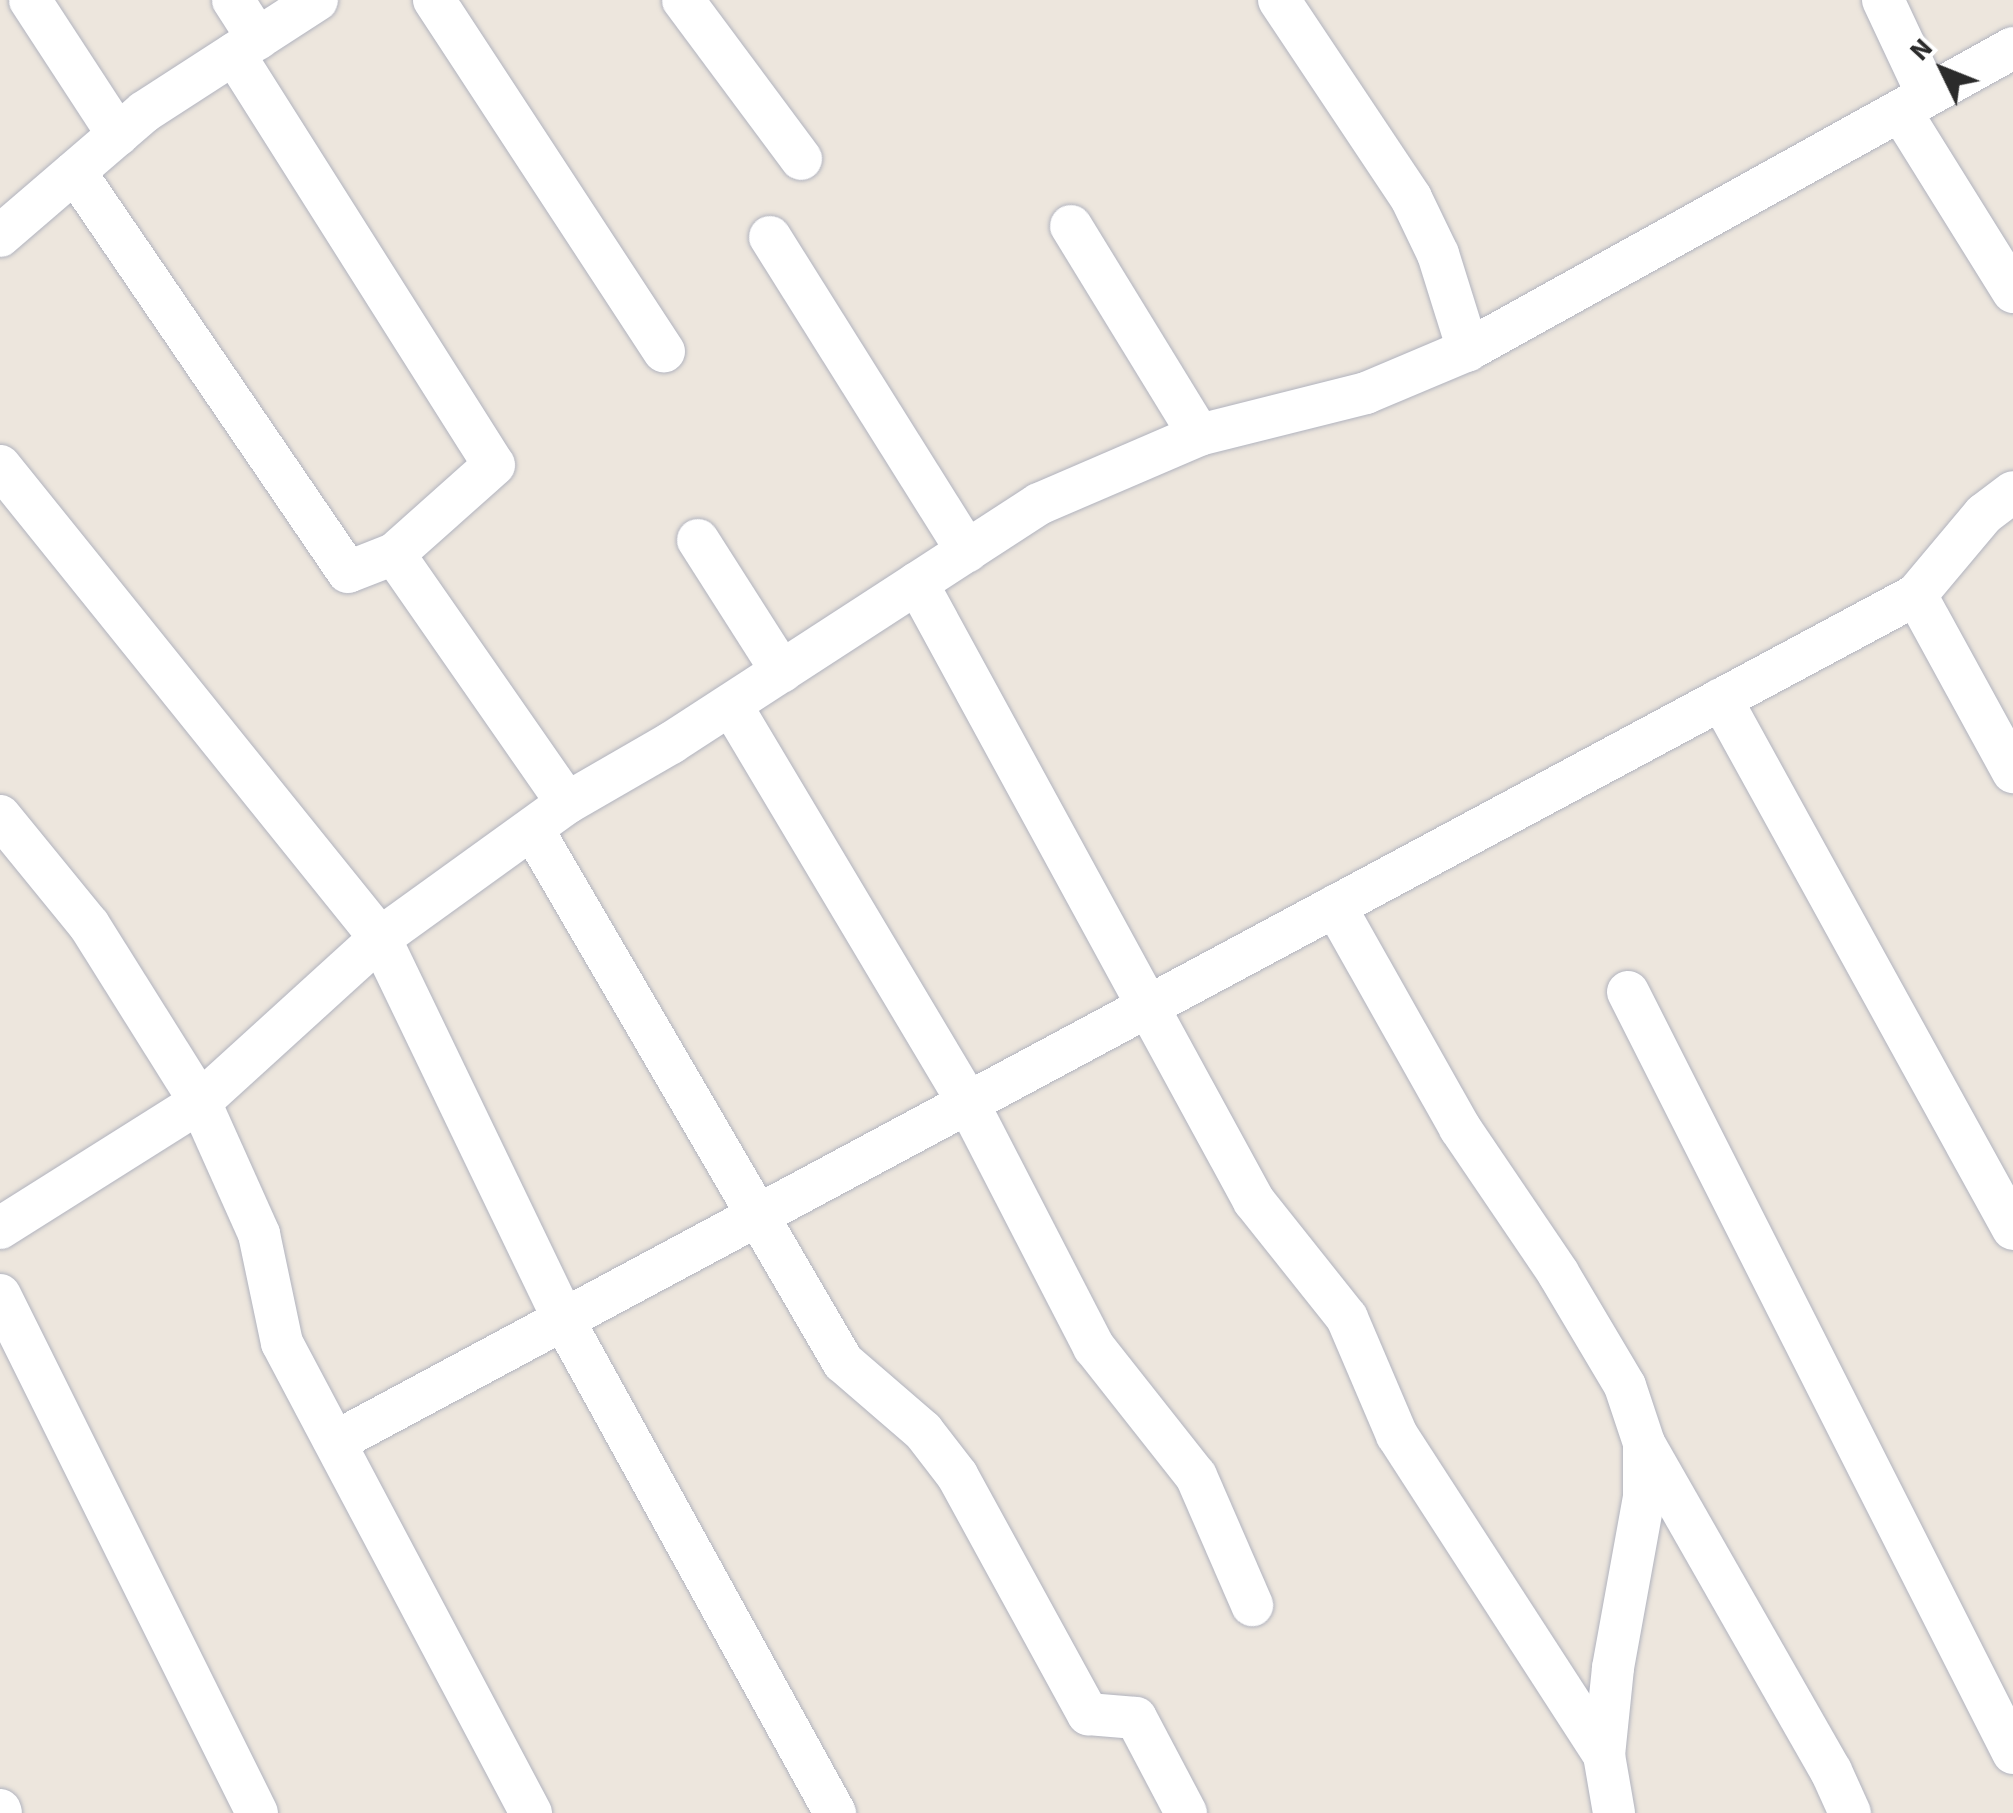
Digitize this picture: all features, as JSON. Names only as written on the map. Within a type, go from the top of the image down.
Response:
[{"type":"street","points":[[30,0],[118,135]]},
{"type":"street","points":[[75,172],[348,572],[394,554],[494,465],[246,46],[234,0]]},
{"type":"street","points":[[0,236],[144,112],[317,0]]},
{"type":"street","points":[[434,0],[664,351]]},
{"type":"street","points":[[683,0],[801,159]]},
{"type":"street","points":[[1278,0],[1411,198],[1438,254],[1468,350]]},
{"type":"street","points":[[1883,0],[1914,103],[2013,292]]},
{"type":"street","points":[[0,1228],[200,1102],[380,938],[568,803],[731,705],[1039,504],[1200,435],[1366,393],[1468,350],[2013,48]]},
{"type":"street","points":[[1070,226],[1200,435]]},
{"type":"street","points":[[770,237],[967,551]]},
{"type":"street","points":[[0,466],[380,938],[563,1319],[836,1813]]},
{"type":"street","points":[[334,1442],[1916,595],[1984,514],[2013,492]]},
{"type":"street","points":[[698,540],[782,672]]},
{"type":"street","points":[[394,554],[568,803]]},
{"type":"street","points":[[918,583],[1254,1201],[1347,1318],[1397,1435],[1604,1755]]},
{"type":"street","points":[[1916,595],[2013,772]]},
{"type":"street","points":[[1722,699],[2013,1229]]},
{"type":"street","points":[[731,705],[968,1103],[1094,1346],[1196,1476],[1252,1605]]},
{"type":"street","points":[[0,816],[89,925],[200,1102],[259,1234],[282,1343],[530,1813]]},
{"type":"street","points":[[532,830],[843,1362],[923,1431],[958,1475],[1088,1714],[1136,1718],[1186,1813]]},
{"type":"street","points":[[1335,906],[1460,1128],[1558,1274],[1625,1386],[1644,1443],[1831,1771],[1850,1813]]},
{"type":"street","points":[[1628,992],[2013,1753]]},
{"type":"street","points":[[0,1295],[257,1813]]},
{"type":"street","points":[[1614,1813],[1604,1755],[1613,1668],[1644,1497],[1644,1443]]}]
